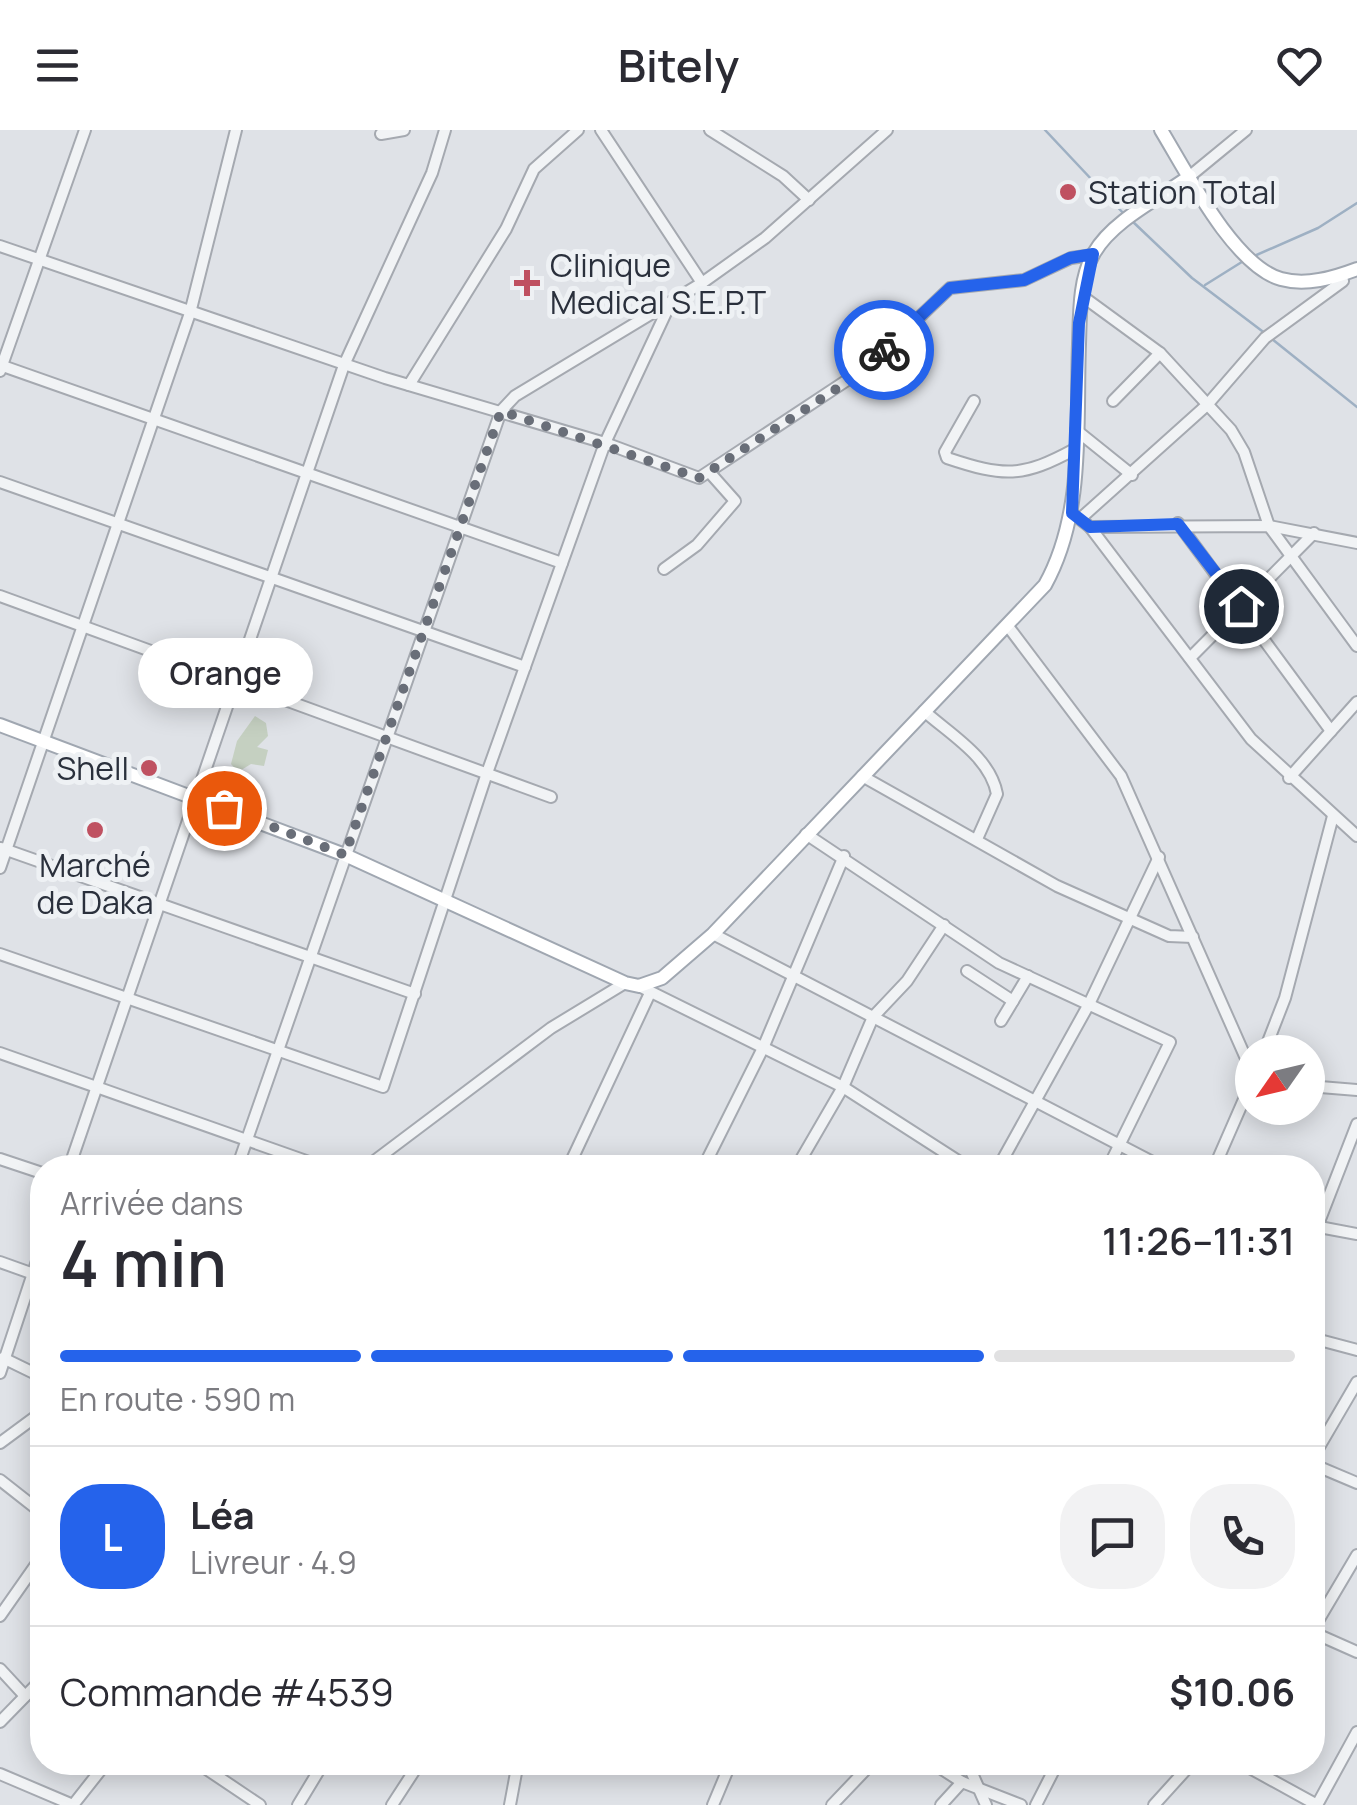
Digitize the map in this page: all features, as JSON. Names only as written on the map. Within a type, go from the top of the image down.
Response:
[{"type":"main road","points":[[1161,130],[1249,259],[1282,280],[1318,280],[1357,269]]},
{"type":"main road","points":[[0,725],[345,855],[638,987],[662,978],[713,934],[1044,585],[1062,555],[1076,516],[1082,296],[1093,254],[1128,220],[1190,176]]},
{"type":"street","points":[[84,130],[1,368],[562,563]]},
{"type":"street","points":[[0,868],[3,849],[190,313],[236,130]]},
{"type":"street","points":[[381,134],[404,130]]},
{"type":"street","points":[[73,1155],[344,365],[432,172],[445,130]]},
{"type":"street","points":[[409,385],[506,229],[534,169],[578,130]]},
{"type":"street","points":[[601,130],[702,284]]},
{"type":"street","points":[[710,130],[783,176],[809,200]]},
{"type":"street","points":[[727,140],[736,130]]},
{"type":"street","points":[[242,1155],[457,526],[501,411],[515,396],[702,284],[809,200],[887,130]]},
{"type":"street","points":[[1190,176],[1246,130]]},
{"type":"street","points":[[0,246],[344,365],[605,443],[699,478],[868,367],[950,288],[1024,280],[1070,258],[1093,254]]},
{"type":"street","points":[[1341,275],[1343,281],[1268,335],[1208,404],[1132,474],[1076,516],[1090,527],[1251,739],[1289,778],[1357,836]]},
{"type":"street","points":[[1082,296],[1160,353],[1208,404],[1244,452],[1269,526],[1357,646]]},
{"type":"street","points":[[0,954],[383,1086],[605,443],[671,302]]},
{"type":"street","points":[[1113,401],[1160,353]]},
{"type":"street","points":[[974,401],[945,452],[947,458],[999,473],[1022,473],[1075,449]]},
{"type":"street","points":[[1076,430],[1132,474]]},
{"type":"street","points":[[664,569],[697,546],[735,501],[710,474]]},
{"type":"street","points":[[0,482],[525,668]]},
{"type":"street","points":[[1178,524],[1331,731]]},
{"type":"street","points":[[1090,527],[1269,526],[1357,542]]},
{"type":"street","points":[[1190,658],[1314,533]]},
{"type":"street","points":[[0,596],[551,797]]},
{"type":"street","points":[[1007,625],[1121,776],[1236,1035]]},
{"type":"street","points":[[1289,778],[1357,702]]},
{"type":"street","points":[[924,711],[981,759],[992,776],[998,794],[977,839]]},
{"type":"street","points":[[862,776],[1057,886],[1170,936],[1193,937]]},
{"type":"street","points":[[1271,1035],[1285,998],[1332,816]]},
{"type":"street","points":[[806,834],[999,963],[1170,1042],[1114,1155]]},
{"type":"street","points":[[3,849],[415,994]]},
{"type":"street","points":[[710,1155],[763,1048],[844,856]]},
{"type":"street","points":[[1006,1155],[1089,1004],[1160,857]]},
{"type":"street","points":[[804,1155],[843,1087],[873,1017],[907,981],[944,925]]},
{"type":"street","points":[[713,934],[1137,1155]]},
{"type":"street","points":[[967,971],[1013,1000]]},
{"type":"street","points":[[1001,1021],[1028,976]]},
{"type":"street","points":[[638,987],[843,1087],[948,1155]]},
{"type":"street","points":[[382,1155],[506,1060],[638,987]]},
{"type":"street","points":[[573,1155],[638,987]]},
{"type":"street","points":[[0,1053],[289,1155]]},
{"type":"street","points":[[1325,1087],[1357,1090]]},
{"type":"street","points":[[1220,1155],[1235,1119]]},
{"type":"street","points":[[1325,1200],[1357,1124]]},
{"type":"street","points":[[0,1159],[30,1169]]},
{"type":"street","points":[[1325,1228],[1357,1234]]},
{"type":"street","points":[[0,1262],[30,1273]]},
{"type":"street","points":[[0,1373],[2,1358],[30,1294]]},
{"type":"street","points":[[1325,1341],[1357,1350]]},
{"type":"street","points":[[2,1358],[30,1371]]},
{"type":"street","points":[[1325,1438],[1357,1382]]},
{"type":"street","points":[[0,1442],[30,1421]]},
{"type":"street","points":[[1325,1467],[1357,1483]]},
{"type":"street","points":[[0,1480],[30,1504]]},
{"type":"street","points":[[1325,1609],[1357,1554]]},
{"type":"street","points":[[0,1616],[30,1573]]},
{"type":"street","points":[[1325,1637],[1357,1652]]},
{"type":"street","points":[[0,1670],[25,1696]]},
{"type":"street","points":[[0,1722],[30,1691]]},
{"type":"street","points":[[1263,1775],[1317,1805],[1357,1732]]},
{"type":"street","points":[[0,1774],[73,1805],[97,1775]]},
{"type":"street","points":[[215,1775],[260,1805]]},
{"type":"street","points":[[298,1805],[316,1775]]},
{"type":"street","points":[[392,1805],[412,1775]]},
{"type":"street","points":[[510,1805],[516,1775]]},
{"type":"street","points":[[712,1805],[725,1775]]},
{"type":"street","points":[[832,1805],[861,1775]]},
{"type":"street","points":[[951,1775],[1021,1805]]},
{"type":"street","points":[[973,1775],[986,1805]]},
{"type":"street","points":[[1036,1805],[1051,1775]]},
{"type":"street","points":[[1154,1805],[1181,1775]]},
{"type":"street","points":[[942,1805],[962,1782]]},
{"type":"green space","points":[[255,716],[266,723],[268,736],[257,747],[268,750],[264,766],[251,764],[238,772],[231,764],[237,741]]},
{"type":"waterway","points":[[1045,130],[1125,215]]},
{"type":"waterway","points":[[1252,257],[1318,228],[1357,203]]},
{"type":"waterway","points":[[1131,220],[1192,278],[1266,334]]},
{"type":"waterway","points":[[1205,285],[1245,260]]},
{"type":"waterway","points":[[1272,339],[1357,407]]},
{"type":"way so far","points":[[224,808],[345,855],[457,526],[501,411],[605,443],[699,478],[844,384],[884,350]]},
{"type":"place","name":"Station Total","points":[[1068,192]]},
{"type":"place","name":"Clinique Medical S.E.P.T","points":[[527,283]]},
{"type":"place","name":"Shell","points":[[149,768]]},
{"type":"place","name":"Orange","points":[[224,808]]},
{"type":"place","name":"Marché de Daka","points":[[95,830]]},
{"type":"route","points":[[884,350],[950,288],[964,283],[986,285],[1024,280],[1070,258],[1093,254],[1079,323],[1072,513],[1090,527],[1178,524],[1241,606]]}]
